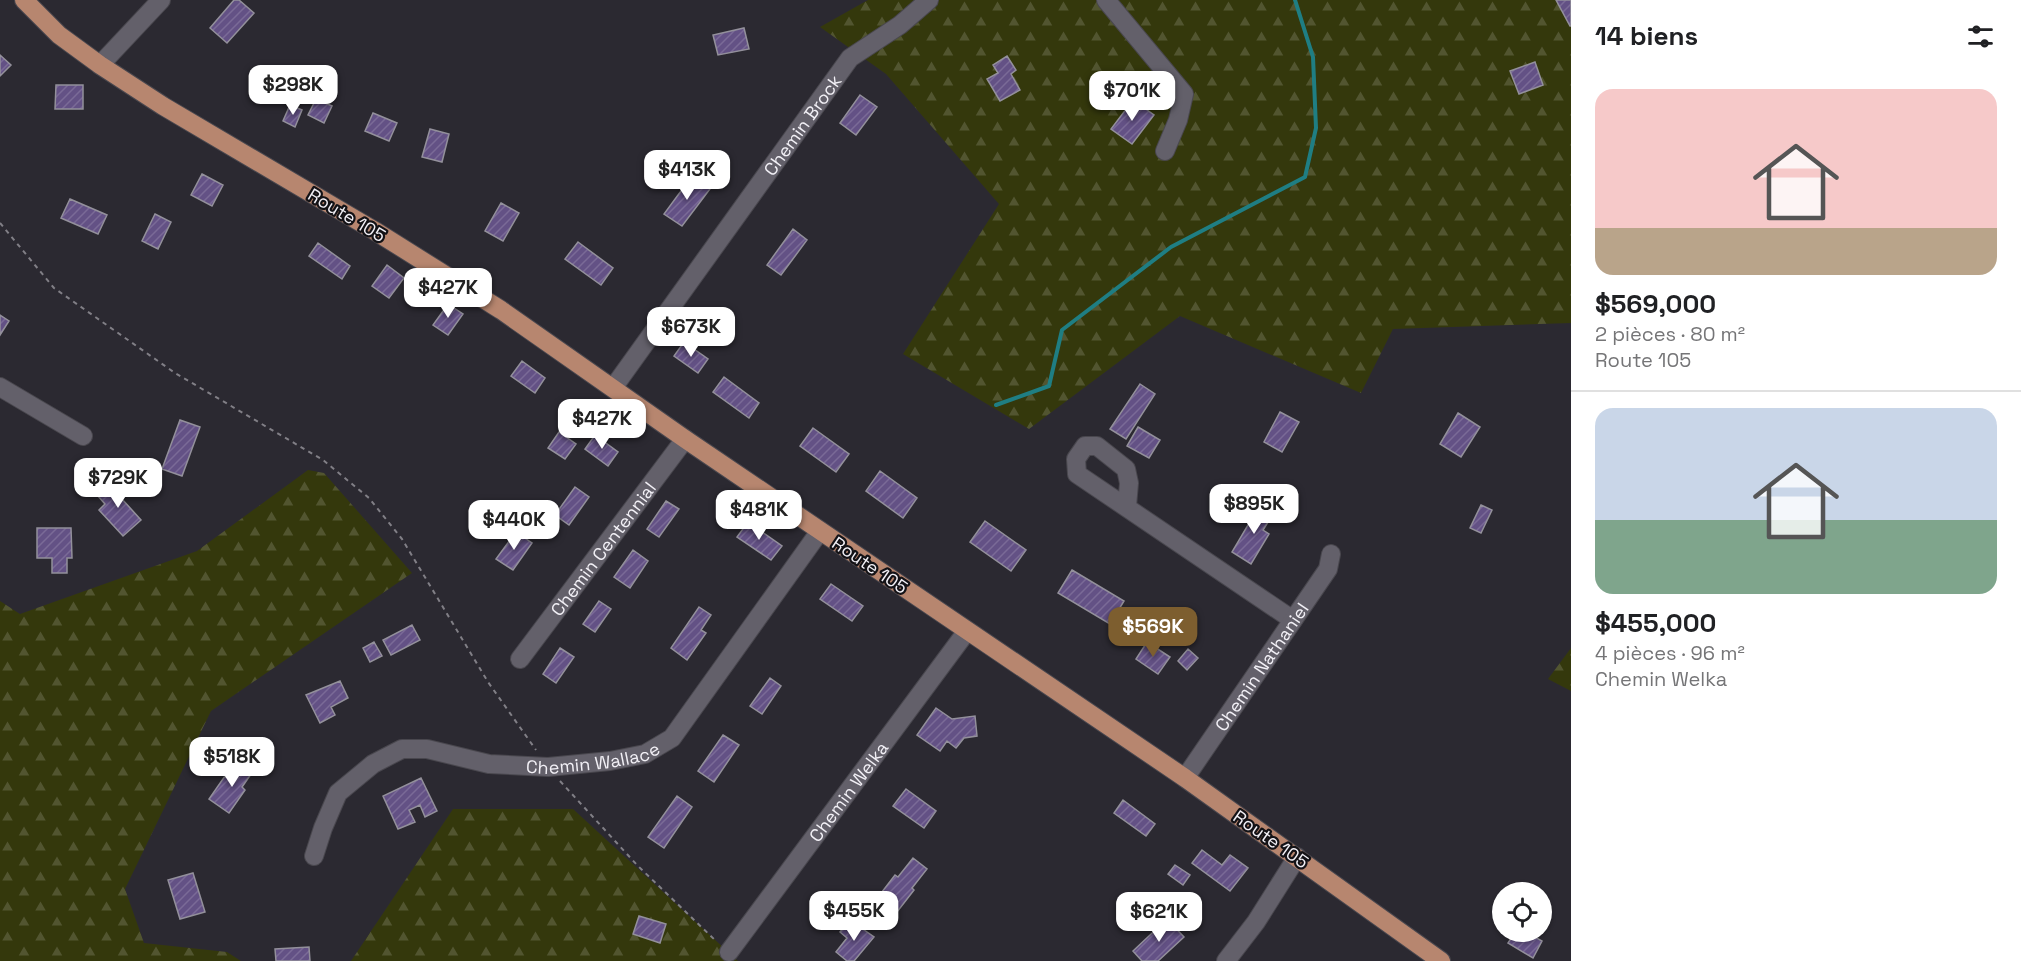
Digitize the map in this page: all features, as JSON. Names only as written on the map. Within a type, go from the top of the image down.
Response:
[{"type":"main road","name":"Route 105","points":[[24,0],[59,34],[100,65],[163,106],[375,231],[492,304],[685,439],[1185,778],[1442,961]]},
{"type":"street","points":[[100,65],[161,0]]},
{"type":"street","name":"Chemin Brock","points":[[613,388],[850,58],[900,26],[929,0]]},
{"type":"street","points":[[1106,0],[1184,94],[1179,120],[1165,151]]},
{"type":"street","points":[[0,387],[83,436]]},
{"type":"street","name":"Chemin Centennial","points":[[520,660],[685,439]]},
{"type":"street","points":[[1127,506],[1293,620]]},
{"type":"street","name":"Chemin Wallace","points":[[315,856],[323,828],[338,793],[373,764],[402,749],[427,749],[489,764],[548,768],[610,761],[645,754],[672,738],[820,531]]},
{"type":"street","name":"Chemin Nathaniel","points":[[1185,778],[1328,569],[1331,554]]},
{"type":"street","name":"Chemin Welka","points":[[729,952],[967,631]]},
{"type":"street","points":[[1226,961],[1256,922],[1297,857]]},
{"type":"path","points":[[0,223],[54,288],[175,372],[323,460],[369,498],[402,539],[488,682],[548,768],[637,866],[729,952]]},
{"type":"green space","points":[[868,0],[1571,0],[1571,323],[1393,329],[1361,393],[1180,316],[1029,429],[903,354],[999,204],[886,74],[820,27]]},
{"type":"green space","points":[[308,470],[324,473],[412,573],[211,711],[125,889],[144,943],[227,952],[241,961],[0,961],[0,601],[20,614],[197,551]]},
{"type":"green space","points":[[1571,648],[1571,691],[1548,679]]},
{"type":"green space","points":[[453,809],[573,809],[738,961],[351,961]]},
{"type":"building","points":[[234,0],[239,0],[254,13],[227,43],[210,28]]},
{"type":"building","points":[[1556,0],[1571,0],[1571,26],[1570,26]]},
{"type":"building","points":[[744,28],[749,49],[718,55],[713,35]]},
{"type":"building","points":[[0,55],[11,65],[0,76]]},
{"type":"building","points":[[1007,56],[1016,70],[1011,74],[1020,90],[1000,101],[987,79],[998,73],[993,65]]},
{"type":"building","points":[[1535,62],[1543,85],[1519,94],[1510,71]]},
{"type":"building","points":[[56,85],[83,85],[83,109],[55,109]]},
{"type":"building","points":[[860,95],[877,107],[856,135],[840,123]]},
{"type":"building","points":[[316,99],[332,106],[324,123],[308,115]]},
{"type":"building","points":[[1133,100],[1154,115],[1132,144],[1111,129]]},
{"type":"building","points":[[290,105],[302,110],[295,127],[283,121]]},
{"type":"building","points":[[373,113],[397,123],[389,141],[365,131]]},
{"type":"building","points":[[430,129],[449,134],[442,162],[422,157]]},
{"type":"building","points":[[202,174],[223,185],[212,206],[191,195]]},
{"type":"building","points":[[692,176],[710,189],[682,226],[664,214]]},
{"type":"building","points":[[70,199],[107,215],[98,234],[61,218]]},
{"type":"building","points":[[501,203],[519,213],[503,241],[485,231]]},
{"type":"building","points":[[155,214],[171,222],[158,249],[142,241]]},
{"type":"building","points":[[793,229],[807,240],[781,275],[767,265]]},
{"type":"building","points":[[578,242],[613,268],[601,285],[565,259]]},
{"type":"building","points":[[318,243],[350,266],[342,279],[309,256]]},
{"type":"building","points":[[387,265],[404,278],[389,298],[372,286]]},
{"type":"building","points":[[448,304],[463,314],[448,335],[433,325]]},
{"type":"building","points":[[0,315],[9,321],[0,335]]},
{"type":"building","points":[[670,326],[683,336],[676,345],[663,336]]},
{"type":"building","points":[[684,342],[708,359],[698,373],[674,356]]},
{"type":"building","points":[[522,361],[545,378],[535,393],[511,376]]},
{"type":"building","points":[[724,377],[759,403],[749,418],[713,392]]},
{"type":"building","points":[[1140,384],[1155,394],[1126,439],[1110,429]]},
{"type":"building","points":[[1280,412],[1299,422],[1282,452],[1264,442]]},
{"type":"building","points":[[1458,413],[1480,427],[1461,457],[1440,444]]},
{"type":"building","points":[[180,420],[200,427],[182,476],[162,469]]},
{"type":"building","points":[[1138,427],[1160,440],[1149,458],[1127,446]]},
{"type":"building","points":[[813,428],[849,454],[836,472],[800,446]]},
{"type":"building","points":[[559,432],[576,444],[565,459],[548,448]]},
{"type":"building","points":[[595,435],[618,452],[608,466],[585,449]]},
{"type":"building","points":[[880,471],[917,498],[903,518],[866,491]]},
{"type":"building","points":[[116,481],[128,494],[122,499],[141,520],[123,536],[99,510],[105,504],[98,496]]},
{"type":"building","points":[[575,487],[589,497],[569,525],[555,515]]},
{"type":"building","points":[[666,501],[679,509],[659,537],[647,529]]},
{"type":"building","points":[[1261,503],[1275,511],[1263,530],[1269,534],[1251,564],[1232,552]]},
{"type":"building","points":[[1481,505],[1492,510],[1481,533],[1470,528]]},
{"type":"building","points":[[985,521],[1026,550],[1011,571],[970,542]]},
{"type":"building","points":[[748,522],[782,546],[771,560],[737,537]]},
{"type":"building","points":[[37,528],[71,528],[72,558],[67,558],[67,573],[52,573],[52,558],[37,558]]},
{"type":"building","points":[[516,532],[532,543],[513,570],[496,559]]},
{"type":"building","points":[[633,550],[648,561],[630,588],[614,577]]},
{"type":"building","points":[[1072,570],[1124,601],[1110,624],[1058,593]]},
{"type":"building","points":[[831,584],[863,606],[852,621],[820,599]]},
{"type":"building","points":[[599,601],[611,609],[595,632],[583,624]]},
{"type":"building","points":[[699,607],[711,615],[701,630],[706,633],[687,660],[671,648]]},
{"type":"building","points":[[412,625],[420,640],[391,655],[383,640]]},
{"type":"building","points":[[374,642],[382,656],[370,662],[363,648]]},
{"type":"building","points":[[1147,642],[1170,657],[1158,674],[1136,659]]},
{"type":"building","points":[[560,648],[574,657],[556,683],[543,674]]},
{"type":"building","points":[[1188,649],[1198,658],[1187,670],[1178,661]]},
{"type":"building","points":[[770,678],[781,686],[762,714],[750,706]]},
{"type":"building","points":[[340,681],[348,698],[331,707],[335,715],[320,723],[306,695]]},
{"type":"building","points":[[936,708],[952,719],[975,716],[977,736],[964,738],[956,748],[947,741],[940,751],[917,735]]},
{"type":"building","points":[[723,735],[739,745],[714,782],[698,771]]},
{"type":"building","points":[[242,761],[254,770],[242,787],[245,790],[229,813],[209,799],[225,776],[230,779]]},
{"type":"building","points":[[421,778],[437,811],[425,817],[420,805],[409,810],[415,822],[398,829],[383,796]]},
{"type":"building","points":[[906,789],[936,811],[924,828],[893,806]]},
{"type":"building","points":[[677,796],[692,807],[664,848],[648,837]]},
{"type":"building","points":[[1123,800],[1155,824],[1146,836],[1114,813]]},
{"type":"building","points":[[1202,850],[1222,865],[1230,855],[1248,868],[1230,891],[1192,863]]},
{"type":"building","points":[[913,858],[927,869],[897,912],[878,897],[895,875],[898,877]]},
{"type":"building","points":[[1175,865],[1190,875],[1183,885],[1168,874]]},
{"type":"building","points":[[193,873],[205,912],[180,919],[168,880]]},
{"type":"building","points":[[639,916],[666,924],[660,943],[633,934]]},
{"type":"building","points":[[1167,919],[1184,937],[1158,961],[1142,961],[1133,951]]},
{"type":"building","points":[[850,920],[874,937],[854,961],[847,961],[836,952],[847,938],[840,932]]},
{"type":"building","points":[[1509,942],[1541,942],[1533,958]]},
{"type":"building","points":[[309,947],[310,961],[276,961],[275,949]]},
{"type":"waterway","points":[[996,405],[1049,386],[1062,330],[1171,247],[1305,177],[1316,128],[1313,57],[1295,0]]}]
